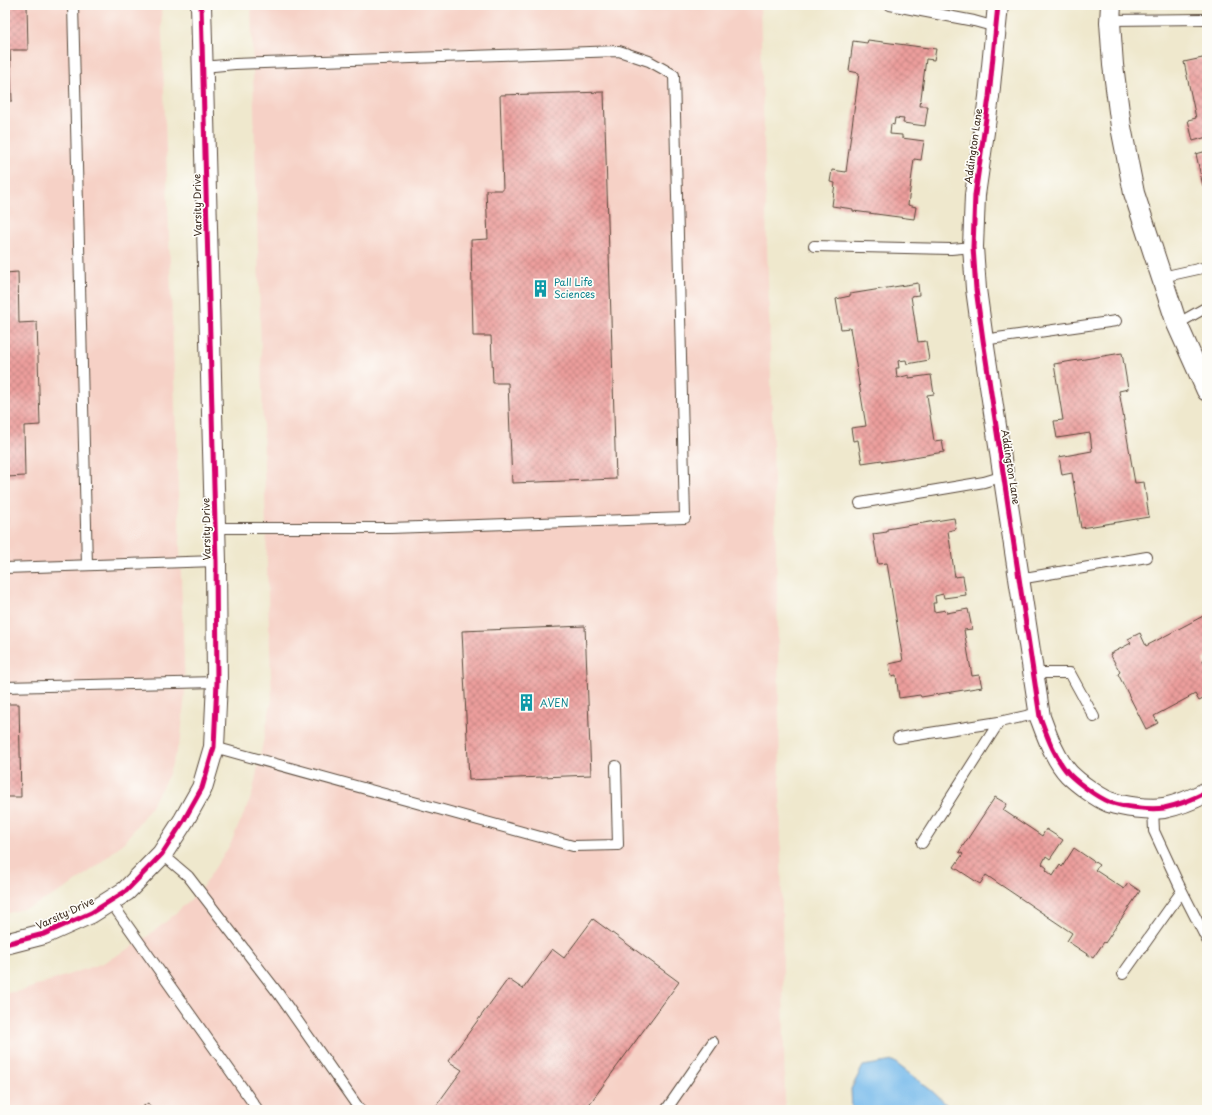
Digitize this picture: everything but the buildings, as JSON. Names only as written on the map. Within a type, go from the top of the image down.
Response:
[{"type":"street","name":"Varsity Drive","points":[[5,944],[44,934],[91,913],[126,891],[162,854],[184,820],[202,788],[214,747],[217,682],[216,561],[201,5]]},
{"type":"street","name":"Addington Lane","points":[[998,5],[989,97],[975,195],[972,247],[983,340],[1039,713],[1050,746],[1069,774],[1090,791],[1109,802],[1135,808],[1164,808],[1190,801],[1207,792]]},
{"type":"street","points":[[1111,12],[1112,65],[1121,127],[1134,194],[1177,324],[1207,391]]},
{"type":"lane","points":[[73,5],[87,565]]},
{"type":"lane","points":[[890,5],[974,21],[996,27]]},
{"type":"lane","points":[[1111,12],[1207,20]]},
{"type":"lane","points":[[203,67],[235,64],[619,51],[649,61],[674,75],[685,518],[390,528],[215,528]]},
{"type":"lane","points":[[814,246],[972,247]]},
{"type":"lane","points":[[1162,277],[1207,267]]},
{"type":"lane","points":[[1177,324],[1207,307]]},
{"type":"lane","points":[[983,340],[1116,321]]},
{"type":"lane","points":[[860,503],[984,482],[1004,476]]},
{"type":"lane","points":[[1019,579],[1147,557]]},
{"type":"lane","points":[[5,568],[216,561]]},
{"type":"lane","points":[[1034,673],[1070,673],[1094,717]]},
{"type":"lane","points":[[5,687],[217,682]]},
{"type":"lane","points":[[898,738],[999,722],[1039,713]]},
{"type":"lane","points":[[922,843],[999,722]]},
{"type":"lane","points":[[214,747],[573,846],[618,845],[616,766]]},
{"type":"lane","points":[[1153,808],[1154,831],[1182,892],[1207,940]]},
{"type":"lane","points":[[162,854],[188,876],[278,993],[360,1110]]},
{"type":"lane","points":[[1123,974],[1182,892]]},
{"type":"lane","points":[[110,901],[258,1110]]},
{"type":"lane","points":[[666,1110],[713,1042]]},
{"type":"shaded area","points":[[5,5],[161,5],[185,692],[181,737],[168,776],[150,808],[125,841],[97,866],[65,889],[33,906],[5,914]]},
{"type":"shaded area","points":[[251,5],[760,5],[777,584],[785,1110],[5,1110],[5,993],[21,991],[103,963],[139,943],[168,920],[199,892],[230,845],[252,795],[272,699]]},
{"type":"water","points":[[893,1061],[932,1091],[952,1110],[852,1110],[851,1089],[863,1066]]},
{"type":"cycle path","points":[[5,944],[44,934],[91,913],[126,891],[162,854],[184,820],[202,788],[214,747],[217,682],[216,561],[201,5]]},
{"type":"cycle path","points":[[998,5],[989,97],[975,195],[973,247],[976,289],[983,340],[1040,717],[1052,747],[1064,768],[1082,785],[1109,802],[1136,808],[1164,808],[1186,802],[1207,792]]},
{"type":"place","name":"Pall Life Sciences","points":[[541,288]]},
{"type":"place","name":"AVEN","points":[[527,703]]}]
